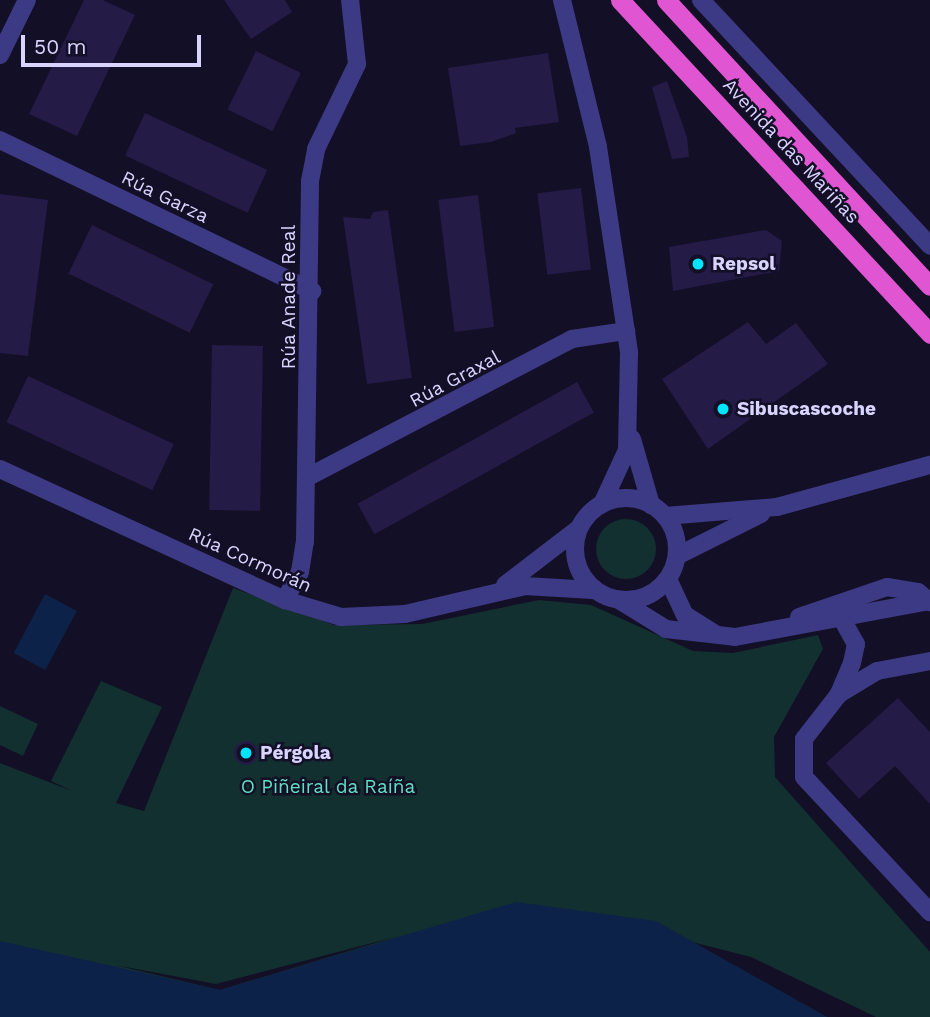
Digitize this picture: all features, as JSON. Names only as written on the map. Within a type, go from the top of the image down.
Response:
[{"type":"highway","name":"Avenida das Mariñas","points":[[620,0],[930,334]]},
{"type":"highway","name":"Avenida das Mariñas","points":[[666,0],[930,286]]},
{"type":"street","points":[[0,55],[27,0]]},
{"type":"street","name":"Rúa Anade Real","points":[[285,600],[303,558],[308,477],[312,291],[310,181],[316,149],[357,64],[349,0]]},
{"type":"street","points":[[562,0],[598,147],[626,331],[630,425],[651,505]]},
{"type":"street","points":[[701,0],[930,246]]},
{"type":"street","name":"Rúa Garza","points":[[0,140],[312,291]]},
{"type":"street","name":"Rúa Graxal","points":[[308,477],[572,339],[626,331]]},
{"type":"street","points":[[630,425],[620,471],[602,504],[579,528],[574,555],[593,590],[619,600],[666,629],[718,635],[771,631],[930,602]]},
{"type":"street","points":[[677,556],[777,507],[930,465]]},
{"type":"street","name":"Rúa Cormorán","points":[[0,470],[285,600],[341,617],[405,614],[495,590],[542,585],[593,590]]},
{"type":"street","points":[[602,504],[626,498],[651,505],[665,516],[675,535],[677,556],[668,579],[646,597],[619,600]]},
{"type":"street","points":[[665,516],[777,507]]},
{"type":"street","name":"Rúa Cormorán","points":[[495,590],[523,575],[579,528]]},
{"type":"street","points":[[668,579],[685,615],[718,635]]},
{"type":"street","points":[[771,631],[887,587],[918,592],[930,602]]},
{"type":"street","points":[[842,619],[856,644],[839,694],[804,739],[804,777],[930,912]]},
{"type":"street","points":[[839,694],[877,671],[930,661]]},
{"type":"green space","points":[[620,519],[632,519],[651,532],[656,549],[654,561],[643,574],[632,579],[620,579],[601,566],[596,555],[596,543],[609,524]]},
{"type":"green space","name":"O Piñeiral da Raíña","points":[[233,588],[334,625],[422,624],[539,600],[591,605],[693,651],[733,653],[818,635],[823,649],[774,737],[775,777],[930,952],[930,1017],[876,1017],[751,957],[692,942],[827,1017],[0,1017],[0,763],[72,791],[51,781],[101,681],[162,707],[116,803],[144,811]],"holes":[[[395,937],[220,990],[115,965],[216,984]]]},
{"type":"green space","points":[[0,706],[38,724],[23,756],[0,745]]},
{"type":"water","points":[[45,594],[77,611],[45,670],[14,653]]},
{"type":"water","points":[[516,902],[656,921],[827,1017],[0,1017],[0,941],[220,990]]},
{"type":"building","points":[[84,0],[103,0],[135,15],[77,136],[29,114]]},
{"type":"building","points":[[224,0],[285,0],[292,12],[251,39]]},
{"type":"building","points":[[256,51],[301,73],[272,131],[228,109]]},
{"type":"building","points":[[548,53],[559,122],[515,128],[516,133],[491,142],[460,146],[448,68]]},
{"type":"building","points":[[667,81],[687,137],[689,157],[672,159],[652,87]]},
{"type":"building","points":[[145,113],[267,170],[247,213],[125,156]]},
{"type":"building","points":[[581,188],[591,269],[547,275],[537,193]]},
{"type":"building","points":[[0,194],[48,200],[28,356],[0,353]]},
{"type":"building","points":[[478,195],[494,327],[455,332],[438,200]]},
{"type":"building","points":[[388,210],[412,378],[367,384],[343,217],[370,219],[373,212]]},
{"type":"building","points":[[92,225],[213,284],[190,333],[68,274]]},
{"type":"building","points":[[766,230],[782,241],[779,271],[673,291],[669,247]]},
{"type":"building","name":"Sibuscascoche","points":[[748,322],[766,344],[796,323],[828,364],[708,449],[662,379]]},
{"type":"building","points":[[212,345],[263,346],[260,511],[209,510]]},
{"type":"building","points":[[28,376],[174,444],[152,490],[6,422]]},
{"type":"building","points":[[577,382],[594,413],[374,534],[357,504]]},
{"type":"building","points":[[898,698],[930,732],[930,804],[895,766],[859,799],[826,763]]},
{"type":"building","name":"Pérgola","points":[[246,741],[255,744],[258,753],[255,762],[246,765],[237,762],[234,753],[237,744]]},
{"type":"place","name":"Repsol","points":[[698,264]]},
{"type":"place","name":"Sibuscascoche","points":[[723,409]]},
{"type":"place","name":"Pérgola","points":[[246,753]]}]
